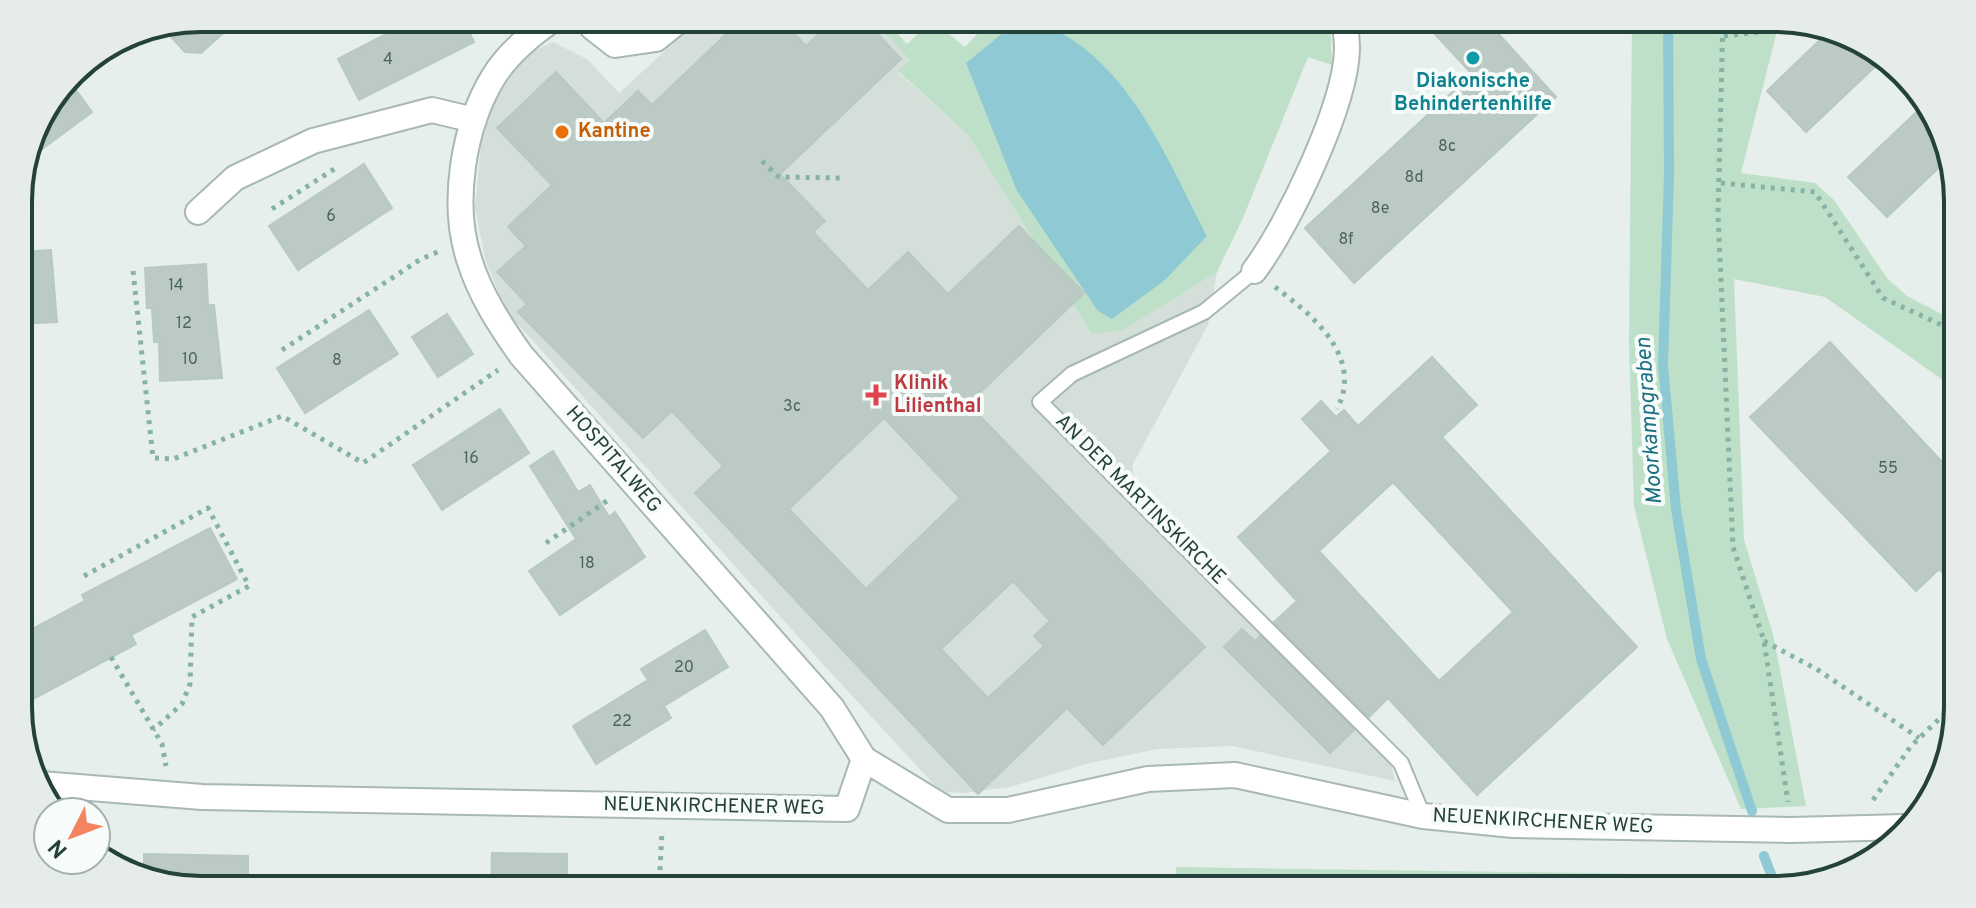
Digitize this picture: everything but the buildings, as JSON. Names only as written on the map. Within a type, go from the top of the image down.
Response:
[{"type":"street","name":"HOSPITALWEG","points":[[535,32],[494,76],[474,120],[460,196],[468,258],[491,313],[521,355],[832,708],[864,759]]},
{"type":"street","points":[[598,32],[615,45],[656,39],[665,32]]},
{"type":"street","name":"AN DER MARTINSKIRCHE","points":[[1254,271],[1271,249],[1332,117],[1347,51],[1346,32]]},
{"type":"street","points":[[198,212],[235,178],[313,141],[432,110],[474,120]]},
{"type":"street","name":"NEUENKIRCHENER WEG","points":[[51,785],[172,795],[847,809],[864,759],[948,810],[1008,810],[1148,779],[1235,775],[1423,816],[1513,825],[1792,830],[1895,827]]},
{"type":"lane","name":"AN DER MARTINSKIRCHE","points":[[1254,271],[1204,312],[1072,374],[1040,402],[1401,763],[1423,816]]},
{"type":"path","points":[[1724,32],[1718,214],[1733,547],[1764,641],[1792,830]]},
{"type":"path","points":[[1724,36],[1760,32]]},
{"type":"path","points":[[762,161],[779,177],[843,178]]},
{"type":"path","points":[[1721,183],[1815,192],[1883,298],[1944,326]]},
{"type":"path","points":[[282,350],[421,259],[466,240]]},
{"type":"path","points":[[133,271],[153,458],[173,459],[282,416],[363,463],[521,355]]},
{"type":"path","points":[[1254,271],[1326,328],[1339,354],[1344,379],[1337,409]]},
{"type":"path","points":[[546,543],[633,483]]},
{"type":"path","points":[[84,576],[208,508],[249,586],[192,617],[190,684],[182,704],[153,730]]},
{"type":"path","points":[[1764,641],[1818,670],[1919,738]]},
{"type":"path","points":[[111,657],[162,744],[172,795]]},
{"type":"path","points":[[1853,828],[1919,738],[1944,714]]},
{"type":"path","points":[[660,876],[664,806]]},
{"type":"shaded area","name":"Klinik Lilienthal","points":[[686,32],[883,32],[910,60],[898,72],[968,135],[1092,334],[1123,329],[1217,272],[1208,325],[1133,464],[1132,499],[1391,762],[1395,781],[1232,746],[1157,749],[1086,764],[1010,787],[963,793],[941,792],[506,311],[485,259],[475,207],[481,144],[494,102],[525,55],[553,42],[587,59],[619,93]]},
{"type":"green space","points":[[883,32],[896,32],[907,44],[920,32],[945,32],[965,47],[979,32],[1331,32],[1332,65],[1308,57],[1243,218],[1217,272],[1123,330],[1092,334],[968,135],[898,71],[910,60]]},
{"type":"green space","points":[[1632,32],[1777,32],[1741,173],[1815,183],[1834,200],[1887,278],[1907,296],[1944,315],[1944,381],[1825,297],[1734,279],[1744,540],[1773,634],[1806,806],[1741,809],[1667,639],[1634,506],[1629,344]]},
{"type":"green space","points":[[1176,867],[1786,876],[1786,876],[1176,876]]},
{"type":"water","points":[[1004,32],[1056,32],[1068,37],[1092,55],[1133,101],[1165,154],[1207,236],[1165,280],[1112,319],[1098,311],[1017,191],[966,63]]},
{"type":"waterway","name":"Moorkampgraben","points":[[1668,32],[1669,174],[1663,365],[1676,509],[1701,659],[1752,811]]},
{"type":"waterway","name":"Moorkampgraben","points":[[1764,856],[1772,876]]},
{"type":"place","name":"Diakonische Behindertenhilfe","points":[[1473,58]]},
{"type":"place","name":"Kantine","points":[[562,132]]},
{"type":"place","name":"Klinik Lilienthal","points":[[876,395]]}]
